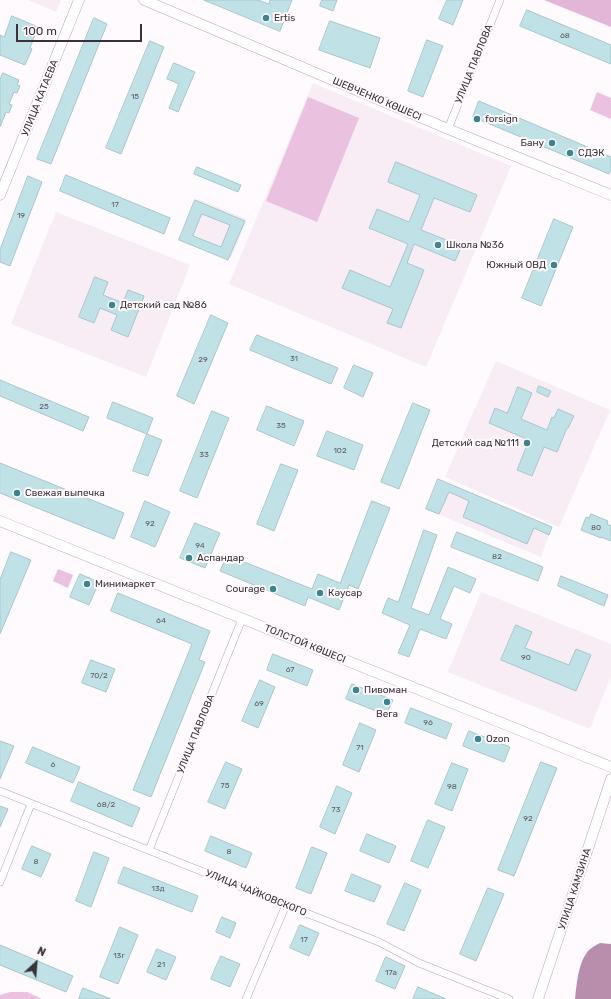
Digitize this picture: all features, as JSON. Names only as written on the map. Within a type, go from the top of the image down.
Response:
[{"type":"main road","name":"УЛИЦА КАТАЕВА","points":[[0,195],[79,0]]},
{"type":"main road","name":"ШЕВЧЕНКО КӨШЕСІ","points":[[144,0],[448,129],[611,195]]},
{"type":"main road","name":"ТОЛСТОЙ КӨШЕСІ","points":[[0,521],[611,767]]},
{"type":"main road","name":"УЛИЦА КАМЗИНА","points":[[538,999],[611,779]]},
{"type":"street","name":"УЛИЦА ПАВЛОВА","points":[[448,129],[500,0]]},
{"type":"street","name":"УЛИЦА ПАВЛОВА","points":[[149,850],[242,619]]},
{"type":"street","name":"УЛИЦА ЧАЙКОВСКОГО","points":[[0,791],[379,942],[419,963],[509,999]]},
{"type":"street","points":[[0,882],[31,804]]},
{"type":"street","points":[[246,999],[286,905]]},
{"type":"shaded area","points":[[28,0],[61,0],[56,12]]},
{"type":"shaded area","points":[[544,0],[611,0],[611,27]]},
{"type":"shaded area","points":[[313,83],[511,166],[426,367],[229,284]]},
{"type":"shaded area","points":[[597,92],[611,98],[611,119],[590,110]]},
{"type":"shaded area","points":[[308,97],[359,118],[317,222],[266,201]]},
{"type":"shaded area","points":[[198,199],[247,219],[231,258],[182,238]]},
{"type":"shaded area","points":[[56,212],[190,265],[146,377],[11,324]]},
{"type":"shaded area","name":"Детский сад №111","points":[[496,361],[610,410],[559,527],[445,477]]},
{"type":"shaded area","points":[[438,479],[552,527],[541,557],[426,509]]},
{"type":"shaded area","points":[[58,569],[73,575],[68,588],[53,581]]},
{"type":"shaded area","points":[[481,592],[611,644],[611,676],[590,729],[448,672]]},
{"type":"shaded area","points":[[600,943],[611,944],[611,999],[575,999],[582,960],[589,950]]},
{"type":"shaded area","points":[[10,992],[27,992],[42,999],[0,999],[0,995]]},
{"type":"building","name":"Ertis","points":[[204,0],[258,0],[269,4],[270,0],[292,0],[280,31]]},
{"type":"building","points":[[322,0],[337,0],[333,11],[320,6]]},
{"type":"building","points":[[447,0],[463,0],[453,25],[439,19]]},
{"type":"building","points":[[527,10],[611,45],[611,64],[520,26]]},
{"type":"building","points":[[12,16],[38,27],[30,48],[32,49],[25,65],[0,55],[0,35],[4,37]]},
{"type":"building","points":[[94,18],[107,24],[51,164],[37,159]]},
{"type":"building","points":[[330,21],[380,38],[370,68],[319,50]]},
{"type":"building","points":[[427,40],[443,46],[423,97],[408,91]]},
{"type":"building","points":[[150,41],[164,47],[121,154],[106,148]]},
{"type":"building","points":[[174,63],[195,72],[178,112],[169,108],[179,84],[167,79]]},
{"type":"building","points":[[3,73],[19,80],[17,85],[20,86],[17,93],[14,92],[9,104],[12,105],[9,113],[6,112],[0,127],[0,80]]},
{"type":"building","points":[[479,101],[611,157],[611,170],[609,174],[473,117]]},
{"type":"building","name":"Школа №36","points":[[396,162],[477,195],[470,212],[434,198],[421,230],[462,246],[455,261],[414,244],[407,263],[424,270],[401,328],[387,323],[393,309],[342,288],[350,270],[390,287],[408,244],[369,228],[377,209],[409,222],[420,195],[388,182]]},
{"type":"building","points":[[197,167],[241,185],[238,192],[194,174]]},
{"type":"building","points":[[66,175],[170,218],[164,234],[60,191]]},
{"type":"building","points":[[28,176],[42,182],[10,266],[0,262],[0,250]]},
{"type":"building","points":[[195,200],[245,221],[228,260],[179,240]],"holes":[[[202,214],[230,225],[221,247],[193,236]]]},
{"type":"building","points":[[554,219],[573,227],[541,306],[522,298]]},
{"type":"building","name":"Детский сад №86","points":[[95,277],[108,282],[103,295],[123,303],[128,290],[144,296],[128,337],[111,330],[117,315],[100,308],[94,323],[79,317]]},
{"type":"building","points":[[211,315],[228,323],[194,404],[177,396]]},
{"type":"building","points":[[257,335],[338,368],[331,384],[250,350]]},
{"type":"building","points":[[354,365],[373,373],[363,397],[344,388]]},
{"type":"building","points":[[0,380],[89,417],[83,431],[0,396]]},
{"type":"building","points":[[539,386],[551,391],[548,397],[537,392]]},
{"type":"building","points":[[518,387],[532,393],[521,419],[547,430],[552,417],[554,418],[558,409],[574,416],[567,428],[557,452],[544,447],[532,476],[517,470],[529,440],[489,423],[495,408],[507,413]]},
{"type":"building","points":[[113,402],[153,418],[147,434],[107,418]]},
{"type":"building","points":[[413,403],[430,410],[399,489],[381,482]]},
{"type":"building","points":[[267,406],[304,421],[294,446],[257,430]]},
{"type":"building","points":[[212,411],[229,418],[197,498],[180,491]]},
{"type":"building","points":[[327,431],[363,445],[354,470],[317,456]]},
{"type":"building","points":[[147,434],[162,440],[148,476],[133,471]]},
{"type":"building","points":[[0,463],[124,513],[114,539],[0,493]]},
{"type":"building","points":[[281,464],[298,470],[274,531],[257,524]]},
{"type":"building","points":[[438,479],[552,527],[549,535],[534,528],[527,544],[463,517],[469,501],[449,492],[439,514],[426,509]]},
{"type":"building","points":[[145,501],[170,512],[155,547],[131,537]]},
{"type":"building","points":[[372,501],[390,508],[358,589],[349,585],[339,610],[308,597],[305,606],[220,571],[227,555],[312,589],[318,574],[340,583]]},
{"type":"building","points":[[591,514],[608,521],[607,524],[611,526],[611,541],[581,530],[586,517],[589,518]]},
{"type":"building","points":[[195,523],[220,533],[205,568],[180,558]]},
{"type":"building","points":[[424,530],[437,535],[411,608],[429,615],[448,567],[476,579],[470,593],[454,586],[440,619],[452,624],[446,639],[420,629],[409,657],[398,653],[410,625],[382,613],[388,598],[398,602]]},
{"type":"building","points":[[457,532],[543,567],[538,581],[451,547]]},
{"type":"building","points":[[11,552],[31,560],[0,634],[0,580]]},
{"type":"building","points":[[80,574],[99,582],[89,605],[70,597]]},
{"type":"building","points":[[561,576],[608,595],[604,606],[558,586]]},
{"type":"building","points":[[118,593],[210,631],[199,660],[205,662],[151,797],[133,790],[192,644],[111,611]]},
{"type":"building","points":[[516,625],[532,632],[525,648],[569,665],[576,649],[591,655],[576,691],[501,660]]},
{"type":"building","points":[[273,654],[313,670],[307,686],[267,670]]},
{"type":"building","points":[[91,660],[115,669],[106,692],[82,683]]},
{"type":"building","points":[[260,680],[275,687],[258,728],[242,721]]},
{"type":"building","points":[[352,684],[393,700],[386,715],[346,699]]},
{"type":"building","points":[[411,708],[452,724],[446,739],[405,723]]},
{"type":"building","points":[[360,723],[376,730],[359,772],[343,765]]},
{"type":"building","points":[[469,731],[510,747],[504,762],[463,746]]},
{"type":"building","points":[[0,741],[14,746],[0,779]]},
{"type":"building","points":[[33,747],[80,767],[73,783],[26,763]]},
{"type":"building","points":[[226,762],[242,769],[225,809],[208,802]]},
{"type":"building","points":[[541,762],[557,768],[514,876],[498,870]]},
{"type":"building","points":[[452,763],[468,769],[452,811],[435,804]]},
{"type":"building","points":[[79,782],[140,808],[132,827],[71,801]]},
{"type":"building","points":[[337,786],[352,793],[335,834],[320,827]]},
{"type":"building","points":[[0,806],[8,809],[0,827]]},
{"type":"building","points":[[428,820],[445,827],[428,868],[411,861]]},
{"type":"building","points":[[367,834],[396,846],[389,863],[360,851]]},
{"type":"building","points":[[211,836],[252,853],[246,868],[205,851]]},
{"type":"building","points":[[32,846],[51,854],[41,877],[22,869]]},
{"type":"building","points":[[312,847],[327,853],[311,894],[296,888]]},
{"type":"building","points":[[94,852],[109,858],[91,907],[76,901]]},
{"type":"building","points":[[124,867],[198,896],[192,912],[118,883]]},
{"type":"building","points":[[352,874],[381,886],[374,902],[345,891]]},
{"type":"building","points":[[405,883],[421,890],[404,931],[387,924]]},
{"type":"building","points":[[488,888],[504,894],[476,961],[460,954]]},
{"type":"building","points":[[222,917],[236,923],[230,938],[216,932]]},
{"type":"building","points":[[300,925],[319,933],[309,956],[290,948]]},
{"type":"building","points":[[120,927],[138,935],[118,984],[100,977]]},
{"type":"building","points":[[0,945],[73,976],[66,992],[0,965]]},
{"type":"building","points":[[157,949],[176,957],[166,980],[147,972]]},
{"type":"building","points":[[221,956],[240,964],[230,987],[211,979]]},
{"type":"building","points":[[386,957],[405,966],[395,989],[376,981]]},
{"type":"building","points":[[418,987],[446,999],[413,999]]},
{"type":"building","points":[[83,988],[111,999],[79,999]]},
{"type":"place","name":"Ertis","points":[[266,18]]},
{"type":"place","name":"forsign","points":[[477,119]]},
{"type":"place","name":"Бану","points":[[552,143]]},
{"type":"place","name":"СДЭК","points":[[570,153]]},
{"type":"place","name":"Школа №36","points":[[438,245]]},
{"type":"place","name":"Южный ОВД","points":[[554,265]]},
{"type":"place","name":"Детский сад №86","points":[[112,305]]},
{"type":"place","name":"Детский сад №111","points":[[527,443]]},
{"type":"place","name":"Свежая выпечка","points":[[17,493]]},
{"type":"place","name":"Аспандар","points":[[189,558]]},
{"type":"place","name":"Минимаркет","points":[[87,584]]},
{"type":"place","name":"Courage","points":[[273,589]]},
{"type":"place","name":"Кәусар","points":[[320,593]]},
{"type":"place","name":"Пивоман","points":[[356,690]]},
{"type":"place","name":"Вега","points":[[387,702]]},
{"type":"place","name":"Ozon","points":[[478,739]]}]
